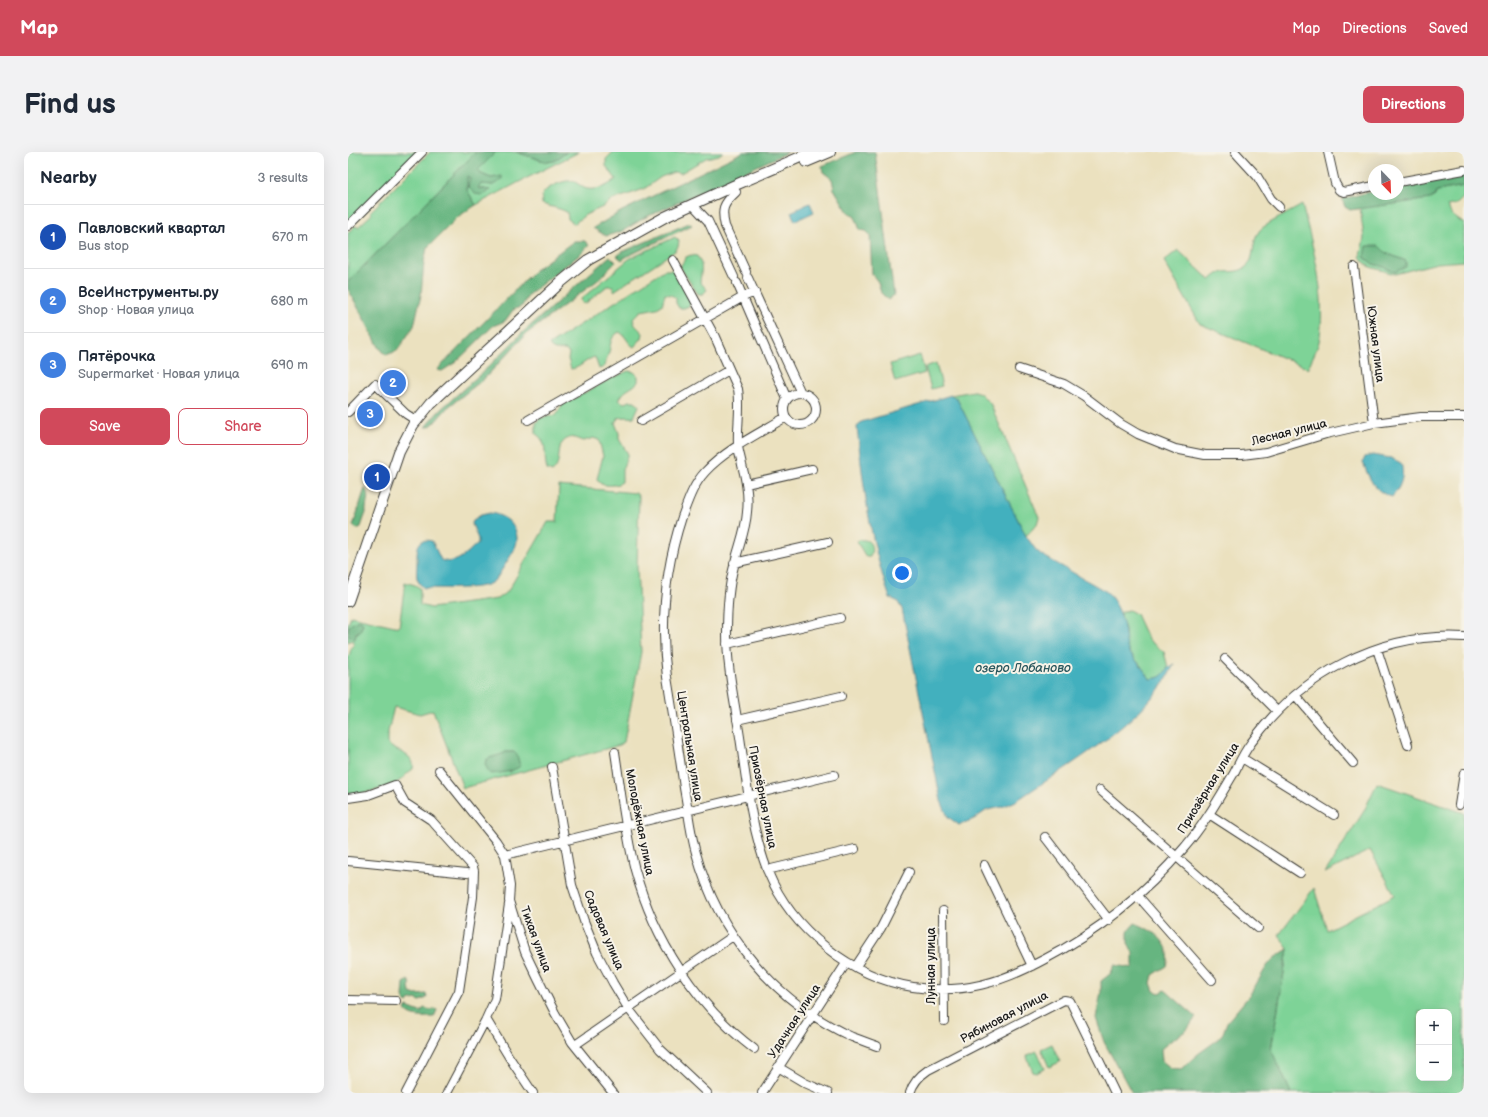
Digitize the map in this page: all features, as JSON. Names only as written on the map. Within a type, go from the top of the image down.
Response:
[{"type":"main road","points":[[348,601],[393,466],[404,440],[417,420],[431,403],[561,282],[588,260],[631,236],[668,223],[694,207],[812,152]]},
{"type":"main road","points":[[694,207],[736,192],[830,152]]},
{"type":"street","points":[[348,226],[422,152]]},
{"type":"street","points":[[1234,152],[1253,171],[1271,200],[1279,206]]},
{"type":"street","points":[[1328,152],[1339,190],[1344,192],[1368,187]]},
{"type":"street","points":[[1404,181],[1464,170]]},
{"type":"street","points":[[736,192],[724,205],[725,226],[801,393]]},
{"type":"street","points":[[694,207],[708,221],[787,399]]},
{"type":"street","name":"Приозёрная улица","points":[[673,260],[715,337],[738,389],[740,398],[738,447],[748,495],[748,511],[746,524],[734,563],[728,597],[727,644],[748,796],[756,835],[767,870],[779,894],[798,920],[821,943],[847,962],[889,981],[911,987],[943,990],[970,988],[1001,980],[1065,949],[1109,920],[1138,896],[1176,856],[1209,814],[1250,744],[1277,711],[1295,694],[1327,671],[1357,656],[1377,649],[1428,638],[1464,637]]},
{"type":"street","name":"Южная улица","points":[[1354,267],[1374,423]]},
{"type":"street","points":[[528,420],[743,297],[755,292]]},
{"type":"street","name":"Лесная улица","points":[[1019,369],[1064,384],[1084,396],[1121,424],[1138,434],[1175,449],[1205,455],[1242,455],[1266,452],[1326,434],[1374,423],[1421,417],[1464,417]]},
{"type":"street","points":[[641,421],[729,370]]},
{"type":"street","points":[[348,412],[375,384],[406,414],[417,420]]},
{"type":"street","points":[[801,393],[807,394],[814,401],[816,408],[814,416],[810,422],[803,425],[792,422],[786,417],[784,410],[787,399],[793,394],[801,393]]},
{"type":"street","name":"Центральная улица","points":[[786,417],[714,464],[705,472],[693,488],[678,531],[670,565],[665,598],[663,633],[664,655],[696,853],[716,907],[733,936],[762,972],[784,993],[812,1015],[853,1037],[878,1046]]},
{"type":"street","points":[[746,484],[812,469]]},
{"type":"street","points":[[734,563],[828,542]]},
{"type":"street","points":[[727,644],[840,618]]},
{"type":"street","points":[[1377,649],[1408,745]]},
{"type":"street","points":[[1225,659],[1277,711]]},
{"type":"street","points":[[1295,694],[1353,763]]},
{"type":"street","points":[[737,720],[841,696]]},
{"type":"street","name":"Молодёжная улица","points":[[615,752],[626,826],[635,869],[642,893],[655,926],[681,972],[713,1013],[754,1049]]},
{"type":"street","points":[[1242,758],[1334,815]]},
{"type":"street","name":"Садовая улица","points":[[552,767],[572,885],[597,953],[628,1008],[660,1049],[707,1093]]},
{"type":"street","name":"Тихая улица","points":[[438,770],[496,841],[505,855],[510,886],[509,901],[525,952],[534,972],[555,1013],[575,1045],[614,1093]]},
{"type":"street","points":[[1459,804],[1464,773]]},
{"type":"street","points":[[505,855],[834,775]]},
{"type":"street","points":[[348,798],[368,795],[395,785],[405,803],[431,820],[473,866],[474,871],[473,897],[459,991],[406,1093]]},
{"type":"street","points":[[1100,790],[1258,928]]},
{"type":"street","points":[[1209,814],[1300,873]]},
{"type":"street","points":[[1045,837],[1109,920]]},
{"type":"street","points":[[767,870],[855,849]]},
{"type":"street","points":[[348,861],[467,873]]},
{"type":"street","points":[[984,865],[1032,966]]},
{"type":"street","points":[[856,966],[881,928],[909,872]]},
{"type":"street","points":[[1138,896],[1212,980]]},
{"type":"street","points":[[449,1092],[495,999],[509,901]]},
{"type":"street","name":"Лунная улица","points":[[943,911],[944,1021]]},
{"type":"street","points":[[575,1045],[733,936]]},
{"type":"street","name":"Удачная улица","points":[[762,1093],[847,962]]},
{"type":"street","points":[[348,1000],[396,1001]]},
{"type":"street","name":"Рябиновая улица","points":[[910,1093],[920,1075],[928,1070],[1064,1000],[1070,1001],[1115,1093]]},
{"type":"street","points":[[486,1019],[533,1093]]},
{"type":"street","points":[[778,1067],[828,1093]]},
{"type":"green space","points":[[352,152],[420,152],[348,223],[348,154]]},
{"type":"green space","points":[[430,152],[476,152],[348,282],[348,233],[355,226],[358,227],[372,214],[370,212]]},
{"type":"green space","points":[[476,152],[496,152],[478,170],[481,174],[491,178],[502,176],[502,180],[493,185],[481,184],[478,188],[490,190],[482,195],[475,194],[468,187],[470,178],[467,176],[467,190],[476,205],[459,216],[427,248],[424,262],[421,295],[414,326],[397,351],[386,355],[379,347],[348,289],[348,282]]},
{"type":"green space","points":[[496,152],[516,152],[547,162],[554,161],[567,152],[579,152],[476,205],[467,190],[467,176],[470,177],[469,187],[490,190],[478,188],[481,184],[493,185],[501,177],[491,178],[481,174],[478,170]]},
{"type":"green space","points":[[516,152],[567,152],[554,161],[547,162]]},
{"type":"green space","points":[[613,152],[723,152],[719,155],[706,158],[681,173],[674,172],[661,177],[644,189],[610,201],[605,206],[585,215],[574,224],[568,219],[567,212],[542,204],[543,193],[549,188],[560,183],[572,181],[584,188],[597,189],[613,182],[616,179],[606,166],[606,159]]},
{"type":"green space","points":[[743,152],[788,152],[644,218],[623,231],[606,236],[593,228],[622,211]]},
{"type":"green space","points":[[856,152],[875,152],[894,295],[888,300],[881,293],[878,282],[872,274],[870,235],[866,231],[860,230],[856,219],[848,212],[834,189],[832,179],[823,172],[822,166]]},
{"type":"green space","points":[[1464,174],[1464,186],[1437,191],[1435,196],[1430,199],[1350,210],[1345,207],[1342,199],[1368,192],[1368,200],[1404,200],[1404,186]]},
{"type":"green space","points":[[1464,186],[1464,197],[1457,204],[1447,206],[1452,215],[1464,224],[1464,261],[1437,263],[1395,274],[1370,267],[1363,261],[1360,256],[1364,238],[1360,208],[1430,199],[1437,191]],"holes":[[[1379,246],[1386,253],[1406,261],[1395,272],[1373,264],[1364,257]]]},
{"type":"green space","points":[[1302,205],[1317,270],[1321,303],[1319,340],[1308,368],[1200,324],[1164,261],[1178,250],[1210,280],[1223,272],[1243,269],[1249,264],[1255,239],[1260,230]]},
{"type":"green space","points":[[689,223],[692,225],[622,260],[617,256],[622,252]]},
{"type":"green space","points":[[675,237],[679,241],[678,247],[675,251],[614,291],[613,286],[607,286],[585,304],[582,303],[581,299],[629,259]]},
{"type":"green space","points":[[574,241],[585,241],[589,245],[582,253],[529,294],[522,306],[513,310],[505,321],[493,326],[456,362],[442,371],[437,370],[535,270]]},
{"type":"green space","points":[[1366,246],[1379,246],[1386,253],[1406,261],[1406,267],[1395,272],[1373,264],[1364,257]]},
{"type":"green space","points":[[691,255],[697,256],[701,262],[702,268],[700,282],[707,290],[703,294],[698,294],[680,267],[686,257]]},
{"type":"green space","points":[[610,256],[616,262],[598,280],[526,334],[485,378],[447,408],[434,423],[429,427],[425,427],[440,410],[487,368],[521,334]]},
{"type":"green space","points":[[664,270],[675,270],[691,300],[689,306],[679,308],[676,303],[676,298],[665,294],[662,305],[657,308],[641,311],[633,319],[635,325],[643,333],[642,338],[634,347],[619,332],[613,337],[604,367],[599,369],[595,357],[578,367],[571,369],[568,359],[569,354],[566,350],[555,350],[551,348],[549,345]]},
{"type":"green space","points":[[920,355],[925,373],[895,382],[890,364]]},
{"type":"green space","points":[[936,363],[942,386],[931,389],[925,367]]},
{"type":"green space","points":[[628,371],[634,372],[638,376],[638,382],[626,391],[619,400],[624,403],[635,401],[639,406],[634,417],[618,418],[615,423],[619,433],[619,439],[628,454],[622,470],[622,482],[615,485],[606,485],[601,484],[597,479],[603,456],[599,440],[593,438],[584,441],[569,438],[564,441],[561,445],[556,468],[552,472],[547,470],[543,441],[536,434],[536,423],[540,418],[556,415],[562,405]]},
{"type":"green space","points":[[974,391],[980,393],[990,403],[1039,517],[1037,524],[1026,536],[957,399],[951,395]]},
{"type":"green space","points":[[559,486],[636,493],[639,497],[637,566],[641,652],[624,742],[620,745],[463,788],[433,710],[420,714],[394,707],[387,736],[387,743],[408,756],[413,764],[413,769],[401,780],[389,786],[348,796],[348,657],[354,644],[352,640],[348,642],[348,635],[351,638],[360,631],[363,624],[349,626],[348,631],[348,625],[351,616],[399,627],[405,582],[420,588],[420,605],[431,608],[497,599],[508,591],[548,522],[557,522]],"holes":[[[506,752],[514,752],[511,772],[503,771],[492,774],[489,758],[500,756]]]},
{"type":"green space","points":[[365,488],[368,494],[366,513],[361,527],[357,529],[353,526]]},
{"type":"green space","points":[[859,540],[866,540],[869,542],[872,550],[870,557],[866,557],[857,542]]},
{"type":"green space","points":[[1129,610],[1136,614],[1146,636],[1151,642],[1164,652],[1168,667],[1165,673],[1159,677],[1150,679],[1130,653],[1126,644],[1125,629],[1121,612]]},
{"type":"green space","points":[[356,621],[361,621],[363,624],[360,631],[356,633],[355,639],[348,635],[349,626]]},
{"type":"green space","points":[[506,752],[514,752],[517,755],[520,766],[505,772],[489,773],[485,764],[486,760]]},
{"type":"green space","points":[[1377,783],[1464,813],[1464,1093],[1291,1093],[1271,1050],[1288,949],[1279,935],[1314,888],[1327,930],[1395,895],[1370,850],[1325,873],[1364,811]]},
{"type":"green space","points":[[1135,923],[1155,934],[1165,945],[1167,951],[1167,966],[1153,975],[1151,983],[1154,991],[1160,993],[1165,990],[1196,1017],[1187,1030],[1161,1049],[1162,1061],[1171,1068],[1181,1069],[1216,1041],[1223,1033],[1227,1022],[1249,996],[1267,966],[1274,958],[1288,949],[1271,1049],[1291,1093],[1132,1093],[1104,1042],[1096,1018],[1101,992],[1101,981],[1110,974],[1115,965],[1133,968],[1133,953],[1128,943],[1128,931]]},
{"type":"green space","points":[[408,980],[411,984],[409,986],[410,993],[416,995],[426,994],[427,998],[420,1001],[415,999],[409,1001],[408,1003],[405,1002],[403,997],[404,983]]},
{"type":"green space","points":[[407,1007],[420,1012],[422,1012],[424,1008],[437,1010],[434,1017],[418,1017],[408,1013],[405,1010]]},
{"type":"green space","points":[[1052,1044],[1060,1062],[1049,1067],[1041,1049]]},
{"type":"green space","points":[[1037,1051],[1045,1069],[1036,1073],[1033,1072],[1027,1057],[1028,1055]]},
{"type":"water","points":[[810,203],[814,212],[795,221],[791,212]]},
{"type":"water","name":"озеро Лобаново","points":[[951,395],[957,399],[1026,536],[1036,550],[1042,555],[1107,592],[1114,601],[1123,622],[1129,652],[1150,679],[1159,677],[1174,664],[1163,684],[1147,704],[1105,740],[1016,801],[1002,807],[987,810],[974,819],[959,825],[948,817],[941,801],[902,609],[897,601],[890,598],[877,556],[868,513],[857,427],[861,422]]},
{"type":"water","points":[[1372,455],[1391,458],[1401,463],[1403,472],[1401,481],[1398,489],[1392,497],[1381,492],[1373,484],[1367,473],[1363,462],[1365,457]]},
{"type":"water","points":[[490,513],[505,518],[509,521],[513,525],[517,535],[514,550],[496,579],[492,583],[475,587],[424,588],[417,578],[418,546],[420,543],[427,540],[432,541],[441,560],[457,560],[478,543],[478,539],[472,524],[473,520],[481,515]]},
{"type":"place","name":"ВсеИнструменты.ру","points":[[393,383]]},
{"type":"place","name":"Пятёрочка","points":[[370,414]]},
{"type":"place","name":"Павловский квартал","points":[[377,477]]}]
